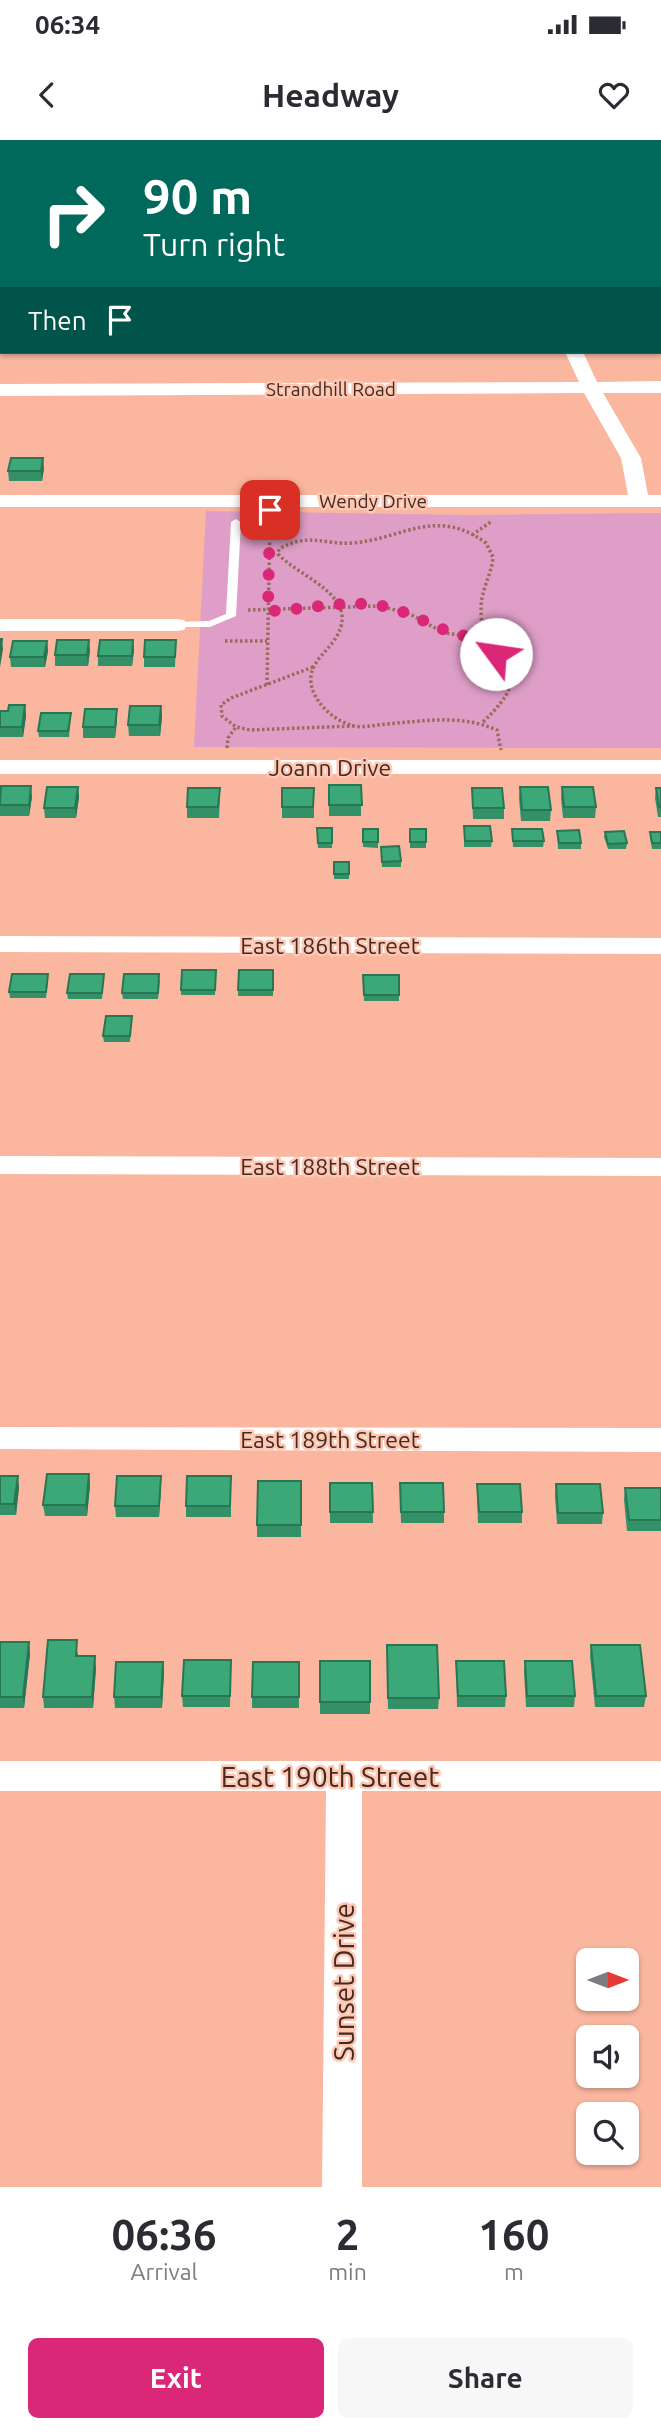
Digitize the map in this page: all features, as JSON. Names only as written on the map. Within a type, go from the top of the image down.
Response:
[{"type":"street","points":[[575,354],[631,458],[639,501]]},
{"type":"street","name":"Strandhill Road","points":[[0,390],[661,387]]},
{"type":"street","name":"Wendy Drive","points":[[0,501],[661,501]]},
{"type":"street","points":[[0,625],[176,625]]},
{"type":"street","name":"Joann Drive","points":[[0,767],[661,767]]},
{"type":"street","name":"East 186th Street","points":[[0,944],[661,946]]},
{"type":"street","name":"East 188th Street","points":[[0,1165],[661,1167]]},
{"type":"street","name":"East 189th Street","points":[[0,1438],[661,1440]]},
{"type":"street","name":"East 190th Street","points":[[0,1776],[661,1776]]},
{"type":"street","name":"Sunset Drive","points":[[342,2187],[344,1776]]},
{"type":"lane","points":[[176,625],[210,624],[231,616],[236,522]]},
{"type":"path","points":[[267,685],[270,510]]},
{"type":"path","points":[[472,535],[489,526],[493,520],[492,510]]},
{"type":"path","points":[[354,726],[325,707],[310,685],[314,666],[339,635],[342,620],[340,606],[329,591],[292,568],[278,554],[279,549],[304,537],[346,543],[361,542],[399,529],[418,526],[439,526],[472,535],[490,547],[493,558],[481,598],[485,638],[506,670],[512,685],[508,695],[483,722]]},
{"type":"path","points":[[242,610],[380,606],[410,614],[444,632],[485,638]]},
{"type":"path","points":[[225,641],[267,641]]},
{"type":"path","points":[[314,666],[231,698],[221,705],[222,716],[236,727],[250,730],[454,719],[483,722],[496,730],[502,754]]},
{"type":"path","points":[[227,754],[228,738],[236,727]]},
{"type":"shaded area","points":[[206,511],[472,515],[661,513],[661,748],[194,747]]},
{"type":"building","points":[[11,458],[43,458],[41,471],[8,471]]},
{"type":"building","points":[[57,640],[89,640],[87,655],[55,655]]},
{"type":"building","points":[[100,640],[133,640],[132,656],[98,656]]},
{"type":"building","points":[[145,640],[176,640],[175,657],[144,657]]},
{"type":"building","points":[[13,641],[47,641],[44,657],[10,657]]},
{"type":"building","points":[[9,705],[25,705],[22,727],[0,727],[0,711],[8,711]]},
{"type":"building","points":[[130,706],[161,706],[159,725],[128,725]]},
{"type":"building","points":[[85,709],[117,709],[115,727],[83,727]]},
{"type":"building","points":[[41,713],[71,713],[68,731],[38,731]]},
{"type":"building","points":[[329,785],[361,785],[362,805],[329,805]]},
{"type":"building","points":[[1,786],[31,786],[29,805],[0,805]]},
{"type":"building","points":[[47,787],[78,787],[75,808],[44,808]]},
{"type":"building","points":[[520,787],[548,787],[551,810],[522,810]]},
{"type":"building","points":[[562,787],[593,787],[596,807],[564,807]]},
{"type":"building","points":[[188,788],[220,788],[218,807],[187,807]]},
{"type":"building","points":[[282,788],[314,788],[313,807],[282,807]]},
{"type":"building","points":[[472,788],[502,788],[504,808],[473,808]]},
{"type":"building","points":[[656,788],[661,788],[661,807],[659,807]]},
{"type":"building","points":[[464,826],[490,826],[492,841],[465,841]]},
{"type":"building","points":[[317,828],[332,828],[332,843],[318,843]]},
{"type":"building","points":[[363,829],[378,829],[378,842],[363,842]]},
{"type":"building","points":[[410,829],[426,829],[426,842],[410,842]]},
{"type":"building","points":[[512,829],[542,829],[544,841],[513,841]]},
{"type":"building","points":[[579,830],[581,843],[559,843],[557,831]]},
{"type":"building","points":[[624,831],[627,843],[608,844],[605,832]]},
{"type":"building","points":[[650,832],[661,832],[661,843],[652,843]]},
{"type":"building","points":[[399,846],[401,861],[382,862],[381,847]]},
{"type":"building","points":[[334,862],[349,862],[349,874],[334,874]]},
{"type":"building","points":[[182,970],[216,970],[215,990],[181,990]]},
{"type":"building","points":[[239,970],[273,970],[273,990],[238,990]]},
{"type":"building","points":[[12,974],[48,974],[46,992],[9,992]]},
{"type":"building","points":[[70,974],[104,974],[102,993],[67,993]]},
{"type":"building","points":[[124,974],[159,974],[158,993],[122,993]]},
{"type":"building","points":[[363,975],[399,975],[399,995],[364,995]]},
{"type":"building","points":[[106,1016],[132,1016],[130,1036],[103,1036]]},
{"type":"building","points":[[47,1474],[89,1474],[86,1505],[43,1505]]},
{"type":"building","points":[[0,1476],[18,1476],[14,1504],[0,1504]]},
{"type":"building","points":[[117,1476],[161,1476],[159,1506],[115,1506]]},
{"type":"building","points":[[187,1476],[231,1476],[230,1506],[186,1506]]},
{"type":"building","points":[[258,1481],[301,1481],[301,1525],[257,1525]]},
{"type":"building","points":[[330,1483],[372,1483],[373,1512],[330,1512]]},
{"type":"building","points":[[400,1483],[443,1483],[444,1512],[401,1512]]},
{"type":"building","points":[[477,1484],[520,1484],[522,1512],[479,1512]]},
{"type":"building","points":[[556,1484],[600,1484],[603,1513],[558,1513]]},
{"type":"building","points":[[625,1488],[661,1488],[661,1520],[629,1520]]},
{"type":"building","points":[[48,1640],[77,1640],[76,1656],[95,1656],[92,1697],[43,1697]]},
{"type":"building","points":[[0,1642],[29,1642],[23,1697],[0,1697]]},
{"type":"building","points":[[387,1645],[437,1645],[439,1698],[388,1698]]},
{"type":"building","points":[[591,1645],[640,1645],[646,1696],[596,1696]]},
{"type":"building","points":[[184,1660],[231,1660],[230,1696],[182,1696]]},
{"type":"building","points":[[320,1661],[370,1661],[370,1702],[320,1702]]},
{"type":"building","points":[[456,1661],[504,1661],[506,1696],[458,1696]]},
{"type":"building","points":[[525,1661],[572,1661],[575,1696],[527,1696]]},
{"type":"building","points":[[116,1662],[163,1662],[161,1697],[114,1697]]},
{"type":"building","points":[[253,1662],[299,1662],[299,1697],[252,1697]]},
{"type":"route","points":[[270,510],[268,611],[380,606],[410,614],[444,632],[467,638],[485,638],[496,654]]}]
